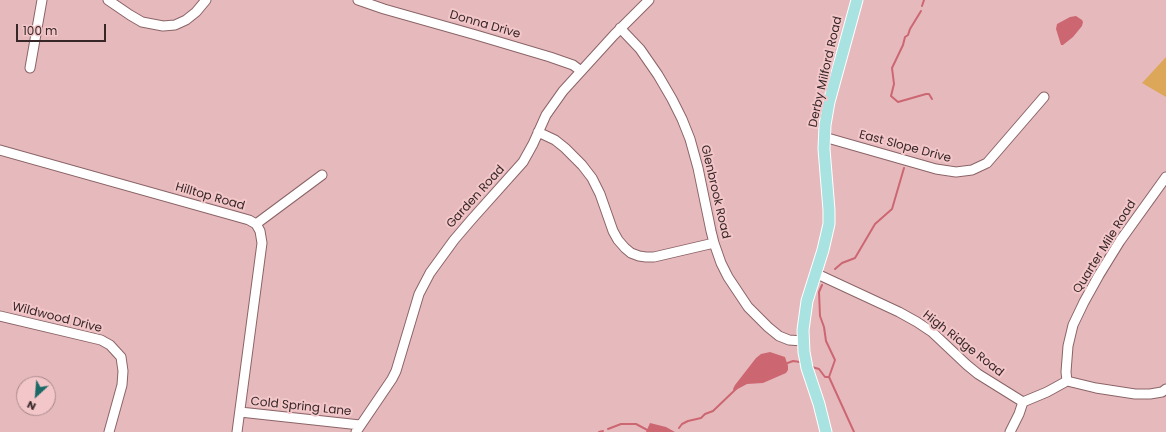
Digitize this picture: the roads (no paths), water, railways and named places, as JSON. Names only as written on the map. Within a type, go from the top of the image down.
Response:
[{"type":"main road","name":"Derby Milford Road","points":[[826,432],[819,404],[808,371],[803,342],[804,315],[815,273],[827,237],[829,210],[824,137],[830,102],[857,0]]},
{"type":"street","points":[[30,68],[42,0]]},
{"type":"street","points":[[108,0],[136,20],[162,26],[175,25],[186,20],[196,12],[206,0]]},
{"type":"street","name":"Donna Drive","points":[[358,0],[367,4],[476,35],[573,65],[581,71]]},
{"type":"street","name":"Garden Road","points":[[358,428],[396,371],[419,294],[427,277],[458,235],[523,162],[552,105],[581,71],[646,1]]},
{"type":"street","name":"Glenbrook Road","points":[[620,28],[640,49],[658,75],[682,120],[690,140],[698,168],[714,243],[728,277],[748,307],[762,322],[779,336],[789,340],[803,342]]},
{"type":"street","name":"East Slope Drive","points":[[824,137],[936,169],[956,172],[972,170],[987,163],[1044,97]]},
{"type":"street","points":[[538,132],[555,140],[566,148],[592,178],[613,231],[618,240],[631,253],[639,256],[654,257],[714,243]]},
{"type":"street","name":"Hilltop Road","points":[[0,150],[249,220],[256,224],[260,231],[262,243],[237,432]]},
{"type":"street","points":[[256,224],[322,175]]},
{"type":"street","name":"Quarter Mile Road","points":[[1067,381],[1066,372],[1068,346],[1073,325],[1084,302],[1120,241],[1166,177]]},
{"type":"street","name":"High Ridge Road","points":[[815,273],[899,312],[917,322],[932,332],[978,374],[1023,402]]},
{"type":"street","name":"Wildwood Drive","points":[[0,316],[101,340],[110,345],[121,357],[123,371],[122,385],[109,432]]},
{"type":"street","points":[[1010,432],[1017,419],[1023,402],[1047,392],[1067,381],[1096,388],[1135,394],[1150,394],[1162,392],[1166,389]]},
{"type":"street","name":"Cold Spring Lane","points":[[240,412],[358,428]]},
{"type":"waterway","points":[[922,6],[924,0]]},
{"type":"waterway","points":[[921,11],[908,35],[905,37],[903,45],[892,68],[894,84],[891,96],[898,102],[926,94],[929,94],[932,99]]},
{"type":"waterway","points":[[835,269],[842,263],[855,258],[875,224],[892,209],[904,168]]},
{"type":"waterway","points":[[822,285],[819,292],[820,316],[824,327],[826,341],[835,360],[829,377]]},
{"type":"waterway","points":[[785,364],[793,361],[800,362]]},
{"type":"waterway","points":[[812,367],[819,369],[825,377],[829,377],[854,432]]},
{"type":"waterway","points":[[679,428],[682,424],[701,418],[705,414],[713,411],[737,388]]},
{"type":"waterway","points":[[608,429],[621,424],[636,424],[651,432]]},
{"type":"waterway","points":[[599,432],[603,431]]}]
